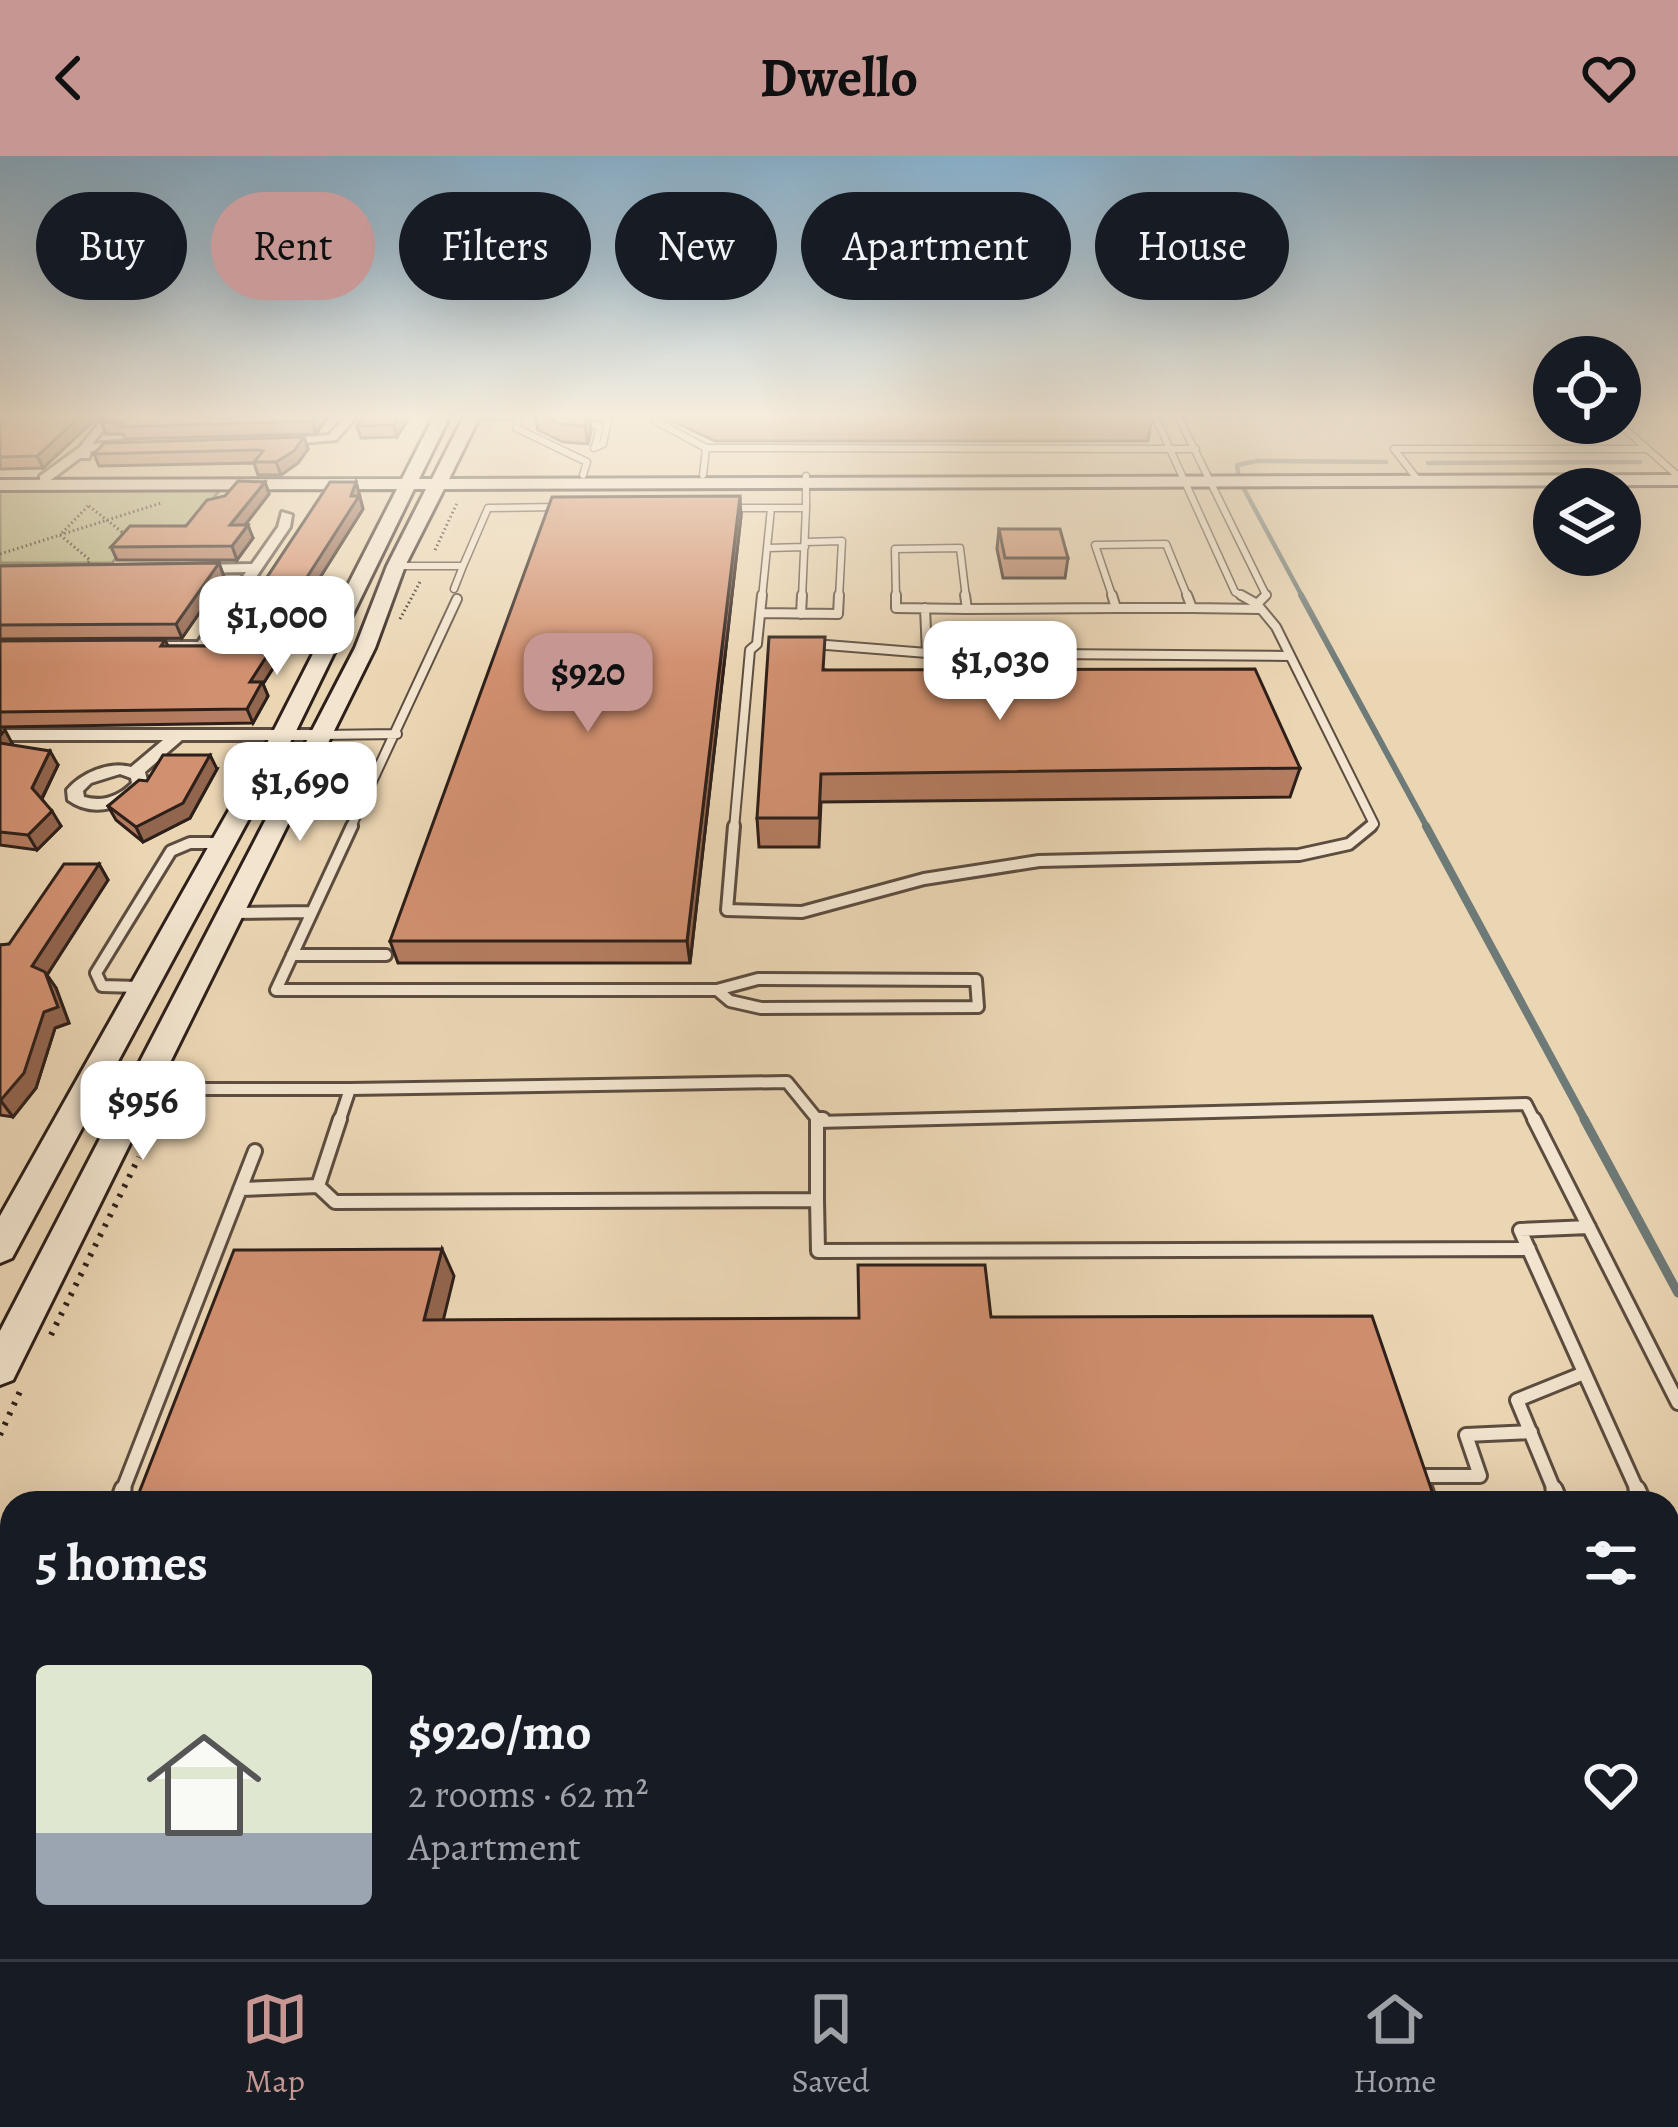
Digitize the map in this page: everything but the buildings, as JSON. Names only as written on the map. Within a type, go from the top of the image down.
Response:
[{"type":"main road","points":[[0,1248],[269,754],[284,735],[400,498]]},
{"type":"main road","points":[[0,1368],[365,648],[396,566],[430,498]]},
{"type":"street","points":[[202,646],[284,527],[286,515]]},
{"type":"street","points":[[168,568],[254,568]]},
{"type":"street","points":[[112,646],[328,646]]},
{"type":"street","points":[[0,735],[321,735]]},
{"type":"street","points":[[135,772],[178,735]]},
{"type":"lane","points":[[802,614],[806,498]]},
{"type":"lane","points":[[780,644],[757,644],[750,650],[727,910],[802,912],[924,879],[1039,861],[1299,855],[1349,844],[1374,824],[1276,627],[1258,606],[1234,592],[1193,498]]},
{"type":"lane","points":[[1226,498],[1266,595],[1258,606]]},
{"type":"lane","points":[[572,508],[488,508],[397,734],[276,990],[717,990],[758,979],[976,980],[978,1007],[761,1008],[730,1001],[717,990]]},
{"type":"lane","points":[[725,508],[806,508]]},
{"type":"lane","points":[[757,644],[771,508]]},
{"type":"lane","points":[[760,614],[838,614],[842,542],[768,548]]},
{"type":"lane","points":[[1116,608],[1095,545],[1166,544],[1192,608]]},
{"type":"lane","points":[[968,609],[960,548],[895,548],[896,608],[968,609],[1192,608],[1258,606]]},
{"type":"lane","points":[[396,566],[463,566]]},
{"type":"lane","points":[[1224,566],[1253,566]]},
{"type":"lane","points":[[925,608],[927,653]]},
{"type":"lane","points":[[802,644],[927,653],[1290,656]]},
{"type":"lane","points":[[321,735],[397,734]]},
{"type":"lane","points":[[143,987],[102,986],[96,973],[171,851],[190,843],[223,843]]},
{"type":"lane","points":[[231,914],[312,912]]},
{"type":"lane","points":[[292,955],[386,956]]},
{"type":"lane","points":[[142,1089],[787,1082],[817,1119],[818,1251],[1529,1249]]},
{"type":"lane","points":[[319,1186],[350,1089]]},
{"type":"lane","points":[[817,1119],[1526,1104],[1678,1402]]},
{"type":"lane","points":[[123,1491],[255,1151]]},
{"type":"lane","points":[[240,1189],[319,1186],[335,1202],[817,1200]]},
{"type":"lane","points":[[1589,1227],[1520,1230],[1638,1491]]},
{"type":"lane","points":[[1555,1491],[1517,1400],[1584,1373]]},
{"type":"lane","points":[[1425,1491],[1420,1476],[1480,1476],[1466,1436],[1531,1432]]},
{"type":"path","points":[[81,498],[122,532]]},
{"type":"path","points":[[0,554],[167,501]]},
{"type":"path","points":[[60,535],[88,506]]},
{"type":"path","points":[[66,520],[74,520]]},
{"type":"path","points":[[60,535],[91,560],[82,569]]},
{"type":"green space","points":[[0,498],[213,498],[184,535],[136,535],[112,563],[0,563]]},
{"type":"waterway","points":[[1249,498],[1303,598]]},
{"type":"waterway","points":[[1301,595],[1428,829]]},
{"type":"waterway","points":[[1426,826],[1586,1122]]},
{"type":"waterway","points":[[1584,1119],[1678,1293]]}]
